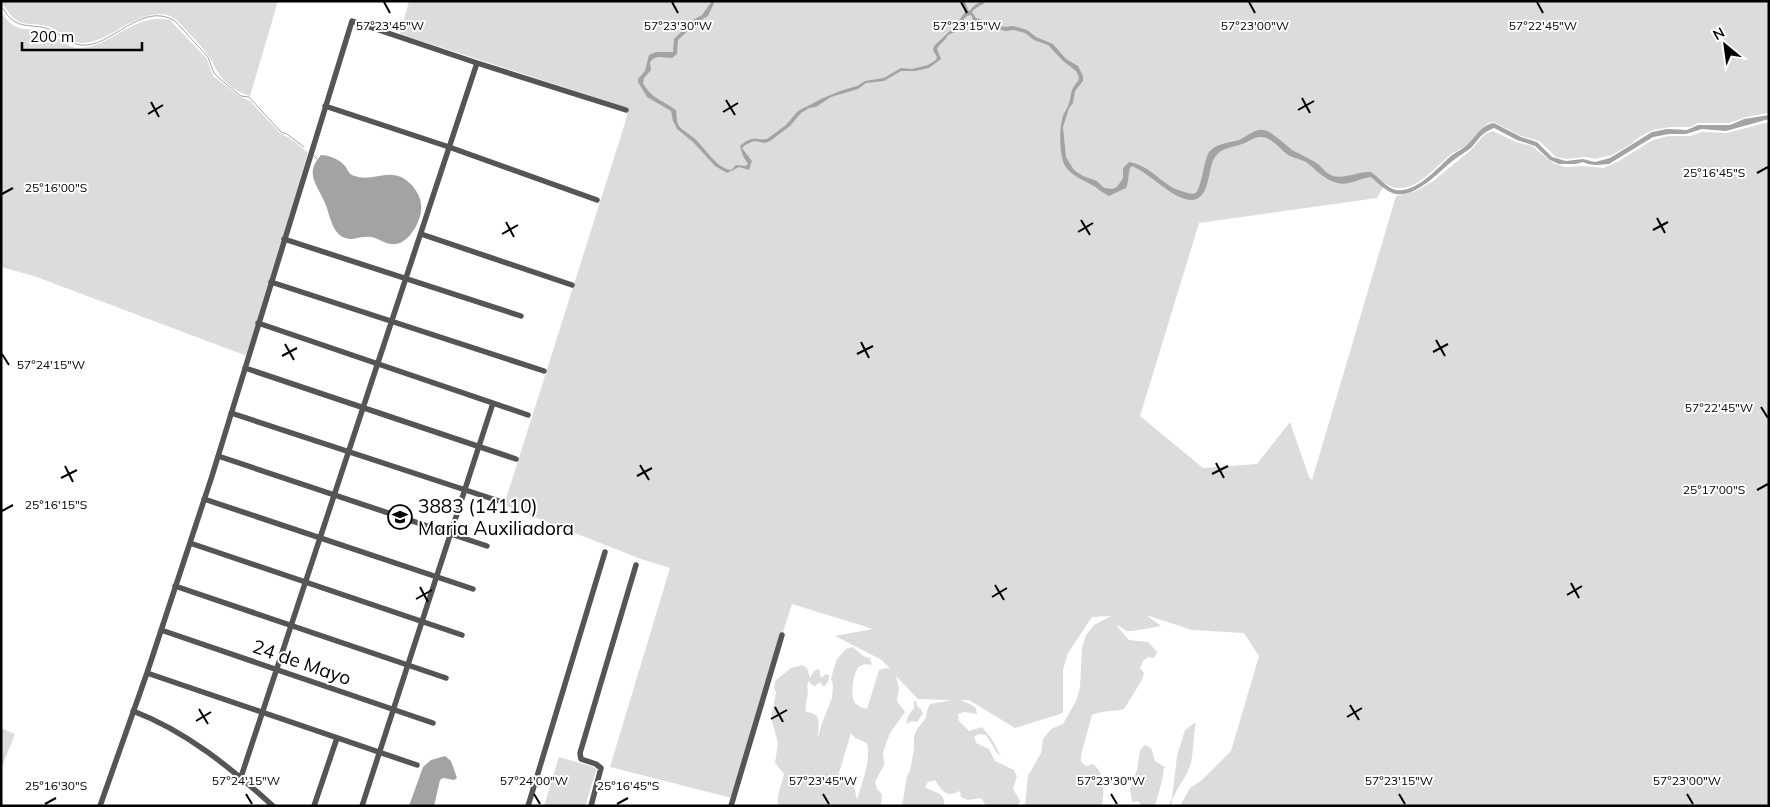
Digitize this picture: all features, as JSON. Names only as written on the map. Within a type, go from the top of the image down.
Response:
[{"type":"street","points":[[100,806],[147,672],[218,456],[352,20],[477,63],[626,110]]},
{"type":"street","points":[[241,777],[477,63]]},
{"type":"street","points":[[325,106],[449,147],[597,200]]},
{"type":"street","points":[[421,234],[572,285]]},
{"type":"street","points":[[284,239],[521,316]]},
{"type":"street","points":[[271,282],[544,371]]},
{"type":"street","points":[[258,323],[528,415]]},
{"type":"street","points":[[245,368],[516,459]]},
{"type":"street","points":[[362,806],[493,403]]},
{"type":"street","points":[[231,413],[502,502]]},
{"type":"street","points":[[218,456],[487,546]]},
{"type":"street","points":[[204,499],[473,590]]},
{"type":"street","points":[[190,543],[462,635]]},
{"type":"street","points":[[528,806],[605,552]]},
{"type":"street","points":[[591,806],[601,768],[596,764],[581,759],[580,753],[636,565]]},
{"type":"street","points":[[175,586],[446,678]]},
{"type":"street","name":"24 de Mayo","points":[[161,630],[433,723]]},
{"type":"street","points":[[731,806],[782,635]]},
{"type":"street","points":[[147,672],[417,766]]},
{"type":"street","points":[[133,711],[176,731],[241,777],[273,806]]},
{"type":"street","points":[[314,806],[337,738]]},
{"type":"shaded area","points":[[1,1],[278,1],[250,96],[236,90],[223,79],[201,46],[179,22],[170,16],[155,15],[144,17],[102,38],[92,42],[81,43],[47,26],[15,20]]},
{"type":"shaded area","points":[[409,1],[1769,1],[1769,113],[1746,117],[1729,123],[1698,123],[1690,127],[1671,127],[1653,130],[1612,155],[1595,159],[1586,157],[1567,159],[1556,157],[1539,141],[1521,136],[1494,122],[1488,123],[1467,145],[1450,155],[1420,181],[1403,188],[1385,183],[1377,198],[1199,223],[1140,416],[1203,468],[1257,464],[1290,422],[1309,477],[1312,480],[1396,196],[1416,191],[1432,182],[1471,150],[1485,134],[1493,131],[1516,142],[1532,146],[1553,163],[1565,167],[1603,168],[1617,162],[1653,140],[1668,136],[1690,136],[1702,132],[1727,133],[1769,122],[1769,806],[1180,806],[1190,788],[1202,780],[1231,751],[1259,656],[1244,633],[1192,630],[1146,615],[1161,626],[1127,631],[1116,625],[1129,640],[1148,642],[1157,652],[1154,658],[1148,657],[1143,661],[1140,668],[1144,673],[1142,680],[1124,709],[1092,715],[1081,755],[1081,762],[1086,766],[1093,764],[1100,773],[1103,789],[1102,806],[1025,806],[1028,776],[1041,753],[1043,739],[1051,729],[1063,724],[1076,701],[1080,688],[1082,648],[1086,635],[1094,625],[1111,616],[1092,617],[1068,653],[1063,670],[1063,713],[1015,728],[969,700],[960,700],[976,708],[977,714],[964,712],[958,714],[959,721],[969,731],[982,727],[1001,756],[997,753],[986,735],[979,734],[974,737],[976,743],[989,749],[995,761],[1014,770],[1017,776],[1013,789],[1020,801],[1018,806],[984,806],[985,804],[981,798],[968,800],[961,797],[960,791],[951,794],[945,792],[935,780],[928,782],[925,787],[941,795],[944,806],[902,806],[914,750],[914,736],[917,729],[926,718],[930,704],[952,700],[918,699],[896,676],[899,688],[897,701],[905,712],[890,733],[883,752],[884,765],[875,782],[877,789],[882,794],[881,806],[778,806],[778,794],[784,774],[775,763],[778,743],[771,718],[776,693],[774,687],[776,680],[791,668],[802,665],[807,668],[810,678],[814,671],[819,669],[821,678],[826,674],[829,675],[829,680],[824,687],[820,682],[815,686],[809,681],[807,686],[806,712],[817,717],[819,724],[818,737],[832,698],[833,685],[831,678],[837,659],[846,649],[853,647],[863,656],[870,658],[872,665],[860,666],[855,673],[852,690],[853,696],[856,704],[861,707],[867,709],[879,670],[890,669],[882,660],[835,636],[873,629],[792,604],[783,632],[781,632],[732,798],[610,767],[670,568],[641,559],[504,505],[626,120],[628,108],[400,34]],"holes":[[[851,733],[855,738],[867,743],[868,750],[865,772],[857,800],[853,786],[840,780],[839,773]]]},
{"type":"shaded area","points":[[712,1],[715,1],[708,16],[696,23],[678,40],[677,54],[672,58],[657,57],[650,62],[651,70],[644,78],[643,83],[653,95],[676,110],[677,122],[681,128],[696,140],[717,163],[731,170],[736,165],[745,166],[748,164],[740,146],[751,139],[767,139],[786,125],[798,111],[823,98],[857,86],[865,81],[884,78],[901,68],[912,69],[928,65],[936,60],[937,57],[933,50],[934,46],[952,29],[965,12],[961,1],[965,1],[970,11],[977,4],[986,1],[972,12],[976,18],[1004,27],[1013,26],[1027,30],[1036,37],[1053,44],[1066,59],[1078,66],[1083,76],[1083,81],[1075,91],[1073,103],[1069,108],[1063,127],[1066,157],[1074,170],[1083,176],[1097,181],[1104,188],[1112,189],[1117,187],[1123,178],[1123,168],[1129,162],[1146,169],[1175,189],[1192,194],[1196,193],[1206,159],[1213,148],[1239,140],[1259,130],[1264,130],[1274,135],[1333,176],[1343,177],[1371,172],[1389,187],[1396,190],[1404,190],[1426,179],[1482,129],[1494,123],[1521,137],[1537,142],[1552,157],[1566,161],[1583,159],[1595,162],[1610,158],[1652,132],[1667,129],[1687,130],[1698,125],[1730,125],[1744,119],[1769,115],[1769,119],[1726,131],[1702,129],[1686,134],[1669,134],[1653,137],[1609,164],[1599,165],[1583,162],[1559,164],[1550,160],[1535,146],[1517,140],[1494,128],[1483,134],[1471,148],[1428,182],[1404,194],[1396,194],[1389,191],[1371,177],[1350,183],[1341,184],[1333,182],[1306,162],[1288,155],[1272,141],[1264,137],[1258,137],[1224,150],[1215,157],[1212,162],[1208,183],[1202,195],[1197,199],[1184,199],[1176,195],[1132,166],[1126,188],[1109,196],[1073,174],[1067,169],[1063,161],[1060,141],[1061,127],[1072,91],[1078,81],[1079,77],[1076,71],[1048,45],[1034,40],[1025,33],[1014,30],[1005,31],[973,20],[971,15],[966,17],[958,29],[948,35],[939,46],[937,49],[941,59],[929,68],[901,71],[884,81],[866,83],[858,89],[831,97],[816,107],[809,108],[770,141],[765,143],[754,141],[742,148],[752,161],[749,170],[739,167],[727,173],[715,166],[693,142],[677,129],[671,111],[647,97],[638,82],[638,79],[645,71],[649,55],[656,52],[673,52],[674,39],[693,20],[702,15]]},
{"type":"shaded area","points":[[1,12],[16,27],[45,31],[70,46],[79,48],[102,42],[134,25],[146,21],[157,19],[170,20],[207,59],[213,76],[241,97],[250,101],[279,132],[308,153],[247,356],[34,276],[1,267]]},
{"type":"shaded area","points":[[321,155],[340,161],[353,175],[367,178],[391,175],[403,178],[410,183],[418,193],[421,201],[420,217],[411,234],[396,244],[386,243],[371,237],[352,239],[340,235],[333,226],[314,179],[313,168]]},
{"type":"shaded area","points":[[914,701],[916,701],[917,706],[923,713],[917,722],[912,721],[906,724],[908,716],[914,708]]},
{"type":"shaded area","points":[[1196,722],[1189,768],[1172,800],[1171,806],[1168,806],[1172,799],[1177,756],[1185,730]]},
{"type":"shaded area","points":[[1,728],[15,734],[1,769]]},
{"type":"shaded area","points":[[1145,745],[1151,748],[1155,761],[1166,768],[1164,768],[1155,806],[1142,806],[1138,801],[1132,802],[1130,789],[1137,770],[1140,750]]},
{"type":"shaded area","points":[[445,756],[451,761],[457,778],[454,780],[443,778],[440,780],[434,806],[409,806],[423,767],[431,760]]},
{"type":"shaded area","points":[[559,757],[597,768],[585,806],[544,806]]},
{"type":"waterway","points":[[1,6],[9,17],[19,24],[49,29],[80,45],[92,44],[103,40],[138,20],[150,16],[162,16],[175,21],[208,57],[214,73],[220,79],[241,96],[249,97],[281,132],[287,134],[304,147]]},
{"type":"waterway","points":[[314,156],[317,159]]},
{"type":"place","name":"3883 (14110) Maria Auxiliadora","points":[[400,517]]}]
